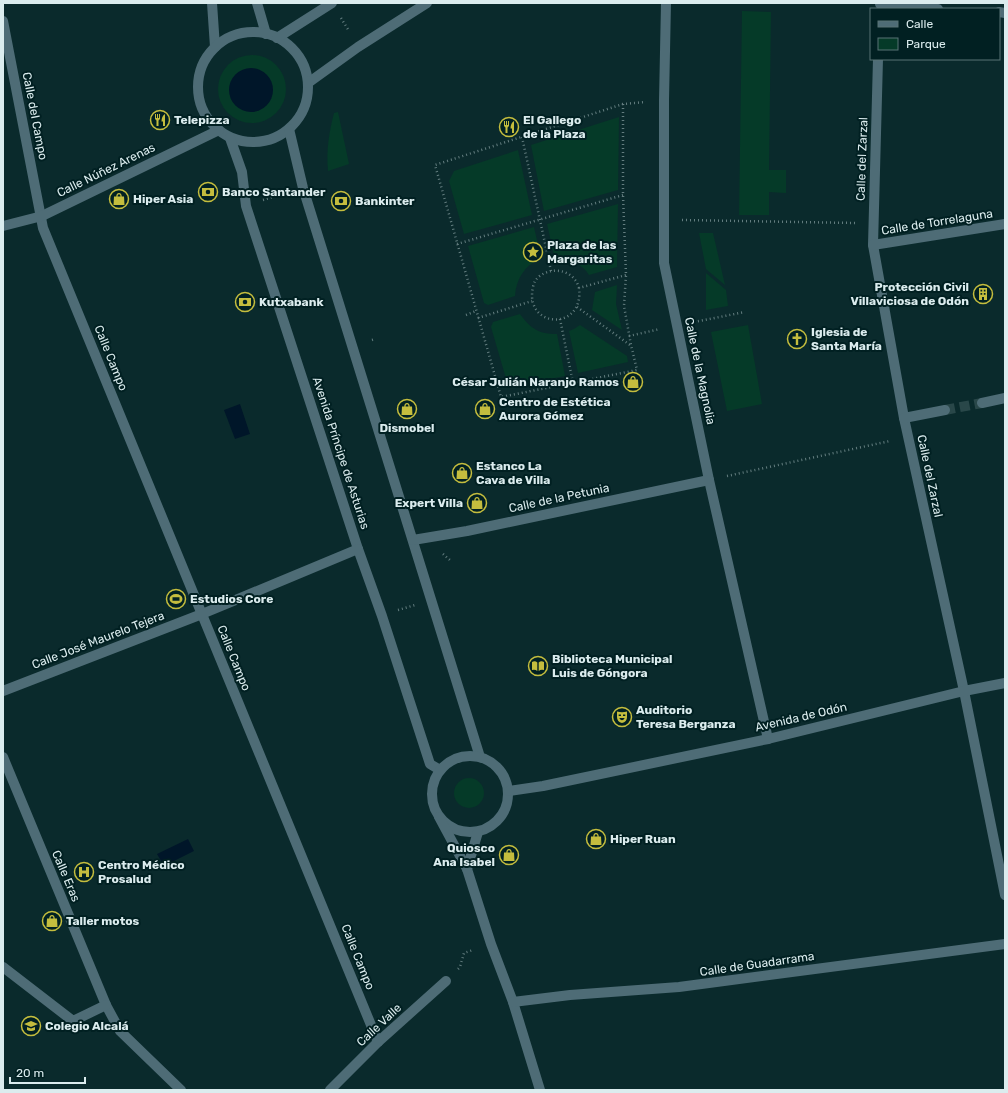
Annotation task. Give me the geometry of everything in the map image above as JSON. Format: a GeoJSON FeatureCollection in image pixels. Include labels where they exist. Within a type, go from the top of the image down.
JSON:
{"type":"FeatureCollection","features":[{"type":"Feature","properties":{"kind":"street"},"geometry":{"type":"LineString","coordinates":[[212,3],[215,47]]}},
{"type":"Feature","properties":{"kind":"street"},"geometry":{"type":"LineString","coordinates":[[257,3],[266,34]]}},
{"type":"Feature","properties":{"kind":"street"},"geometry":{"type":"LineString","coordinates":[[308,83],[358,47],[427,3]]}},
{"type":"Feature","properties":{"kind":"street","name":"Calle de la Magnolia"},"geometry":{"type":"LineString","coordinates":[[666,3],[664,100],[664,263],[709,480],[768,739]]}},
{"type":"Feature","properties":{"kind":"street"},"geometry":{"type":"LineString","coordinates":[[880,5],[923,8]]}},
{"type":"Feature","properties":{"kind":"street"},"geometry":{"type":"LineString","coordinates":[[277,38],[334,7]]}},
{"type":"Feature","properties":{"kind":"street","name":"Calle del Campo"},"geometry":{"type":"LineString","coordinates":[[3,20],[42,216]]}},
{"type":"Feature","properties":{"kind":"street"},"geometry":{"type":"LineString","coordinates":[[248,32],[266,34],[277,38],[292,49],[303,64],[308,83],[308,96],[304,108],[298,120],[289,129],[271,139],[250,142],[230,138],[208,119],[200,105],[198,89],[199,74],[205,59],[215,47],[230,37],[248,32]]}},
{"type":"Feature","properties":{"kind":"street","name":"Calle del Zarzal"},"geometry":{"type":"LineString","coordinates":[[878,60],[873,246],[904,418],[964,691],[1005,895]]}},
{"type":"Feature","properties":{"kind":"street"},"geometry":{"type":"LineString","coordinates":[[289,129],[303,188],[480,757]]}},
{"type":"Feature","properties":{"kind":"street","name":"Calle Núñez Arenas"},"geometry":{"type":"LineString","coordinates":[[3,226],[42,216],[219,130]]}},
{"type":"Feature","properties":{"kind":"street","name":"Avenida Príncipe de Asturias"},"geometry":{"type":"LineString","coordinates":[[230,138],[242,172],[246,206],[358,550],[382,616],[430,764],[440,770]]}},
{"type":"Feature","properties":{"kind":"street","name":"Calle Campo"},"geometry":{"type":"LineString","coordinates":[[42,216],[44,228],[378,1042]]}},
{"type":"Feature","properties":{"kind":"street","name":"Calle de Torrelaguna"},"geometry":{"type":"LineString","coordinates":[[873,246],[1005,224]]}},
{"type":"Feature","properties":{"kind":"street"},"geometry":{"type":"LineString","coordinates":[[982,403],[1005,398]]}},
{"type":"Feature","properties":{"kind":"street"},"geometry":{"type":"LineString","coordinates":[[904,418],[945,410]]}},
{"type":"Feature","properties":{"kind":"street","name":"Calle de la Petunia"},"geometry":{"type":"LineString","coordinates":[[413,540],[709,480]]}},
{"type":"Feature","properties":{"kind":"street","name":"Calle José Maurelo Tejera"},"geometry":{"type":"LineString","coordinates":[[3,691],[202,614],[358,550]]}},
{"type":"Feature","properties":{"kind":"street","name":"Avenida de Odón"},"geometry":{"type":"LineString","coordinates":[[509,791],[543,786],[768,739],[964,691],[1005,683]]}},
{"type":"Feature","properties":{"kind":"street"},"geometry":{"type":"LineString","coordinates":[[440,817],[447,825],[457,830],[467,832],[478,832],[497,822],[504,813],[508,803],[509,791],[506,780],[500,769],[491,762],[480,757],[469,755],[458,757],[448,762],[440,770],[434,781],[432,794],[434,806],[467,868],[491,944],[513,1002],[540,1090]]}},
{"type":"Feature","properties":{"kind":"street","name":"Calle Eras"},"geometry":{"type":"LineString","coordinates":[[3,757],[106,1005],[120,1031],[181,1090]]}},
{"type":"Feature","properties":{"kind":"street"},"geometry":{"type":"LineString","coordinates":[[467,868],[478,832]]}},
{"type":"Feature","properties":{"kind":"street","name":"Calle de Guadarrama"},"geometry":{"type":"LineString","coordinates":[[513,1002],[564,996],[679,987],[1005,944]]}},
{"type":"Feature","properties":{"kind":"street"},"geometry":{"type":"LineString","coordinates":[[3,967],[73,1021],[106,1005]]}},
{"type":"Feature","properties":{"kind":"street","name":"Calle Valle"},"geometry":{"type":"LineString","coordinates":[[330,1090],[378,1042],[446,981]]}},
{"type":"Feature","properties":{"kind":"path"},"geometry":{"type":"LineString","coordinates":[[334,7],[352,37]]}},
{"type":"Feature","properties":{"kind":"path"},"geometry":{"type":"LineString","coordinates":[[623,104],[623,195],[626,275],[624,306],[637,370],[501,397],[435,166],[623,104],[664,100]]}},
{"type":"Feature","properties":{"kind":"path"},"geometry":{"type":"LineString","coordinates":[[522,137],[550,271]]}},
{"type":"Feature","properties":{"kind":"path"},"geometry":{"type":"LineString","coordinates":[[259,202],[286,193]]}},
{"type":"Feature","properties":{"kind":"path"},"geometry":{"type":"LineString","coordinates":[[457,244],[623,195]]}},
{"type":"Feature","properties":{"kind":"path"},"geometry":{"type":"LineString","coordinates":[[664,220],[874,223]]}},
{"type":"Feature","properties":{"kind":"path"},"geometry":{"type":"LineString","coordinates":[[550,271],[561,271],[569,274],[575,280],[579,288],[580,296],[577,307],[571,314],[560,319],[545,317],[537,310],[532,301],[532,290],[536,280],[543,274],[550,271]]}},
{"type":"Feature","properties":{"kind":"path"},"geometry":{"type":"LineString","coordinates":[[579,288],[626,275]]}},
{"type":"Feature","properties":{"kind":"path"},"geometry":{"type":"LineString","coordinates":[[478,318],[532,301]]}},
{"type":"Feature","properties":{"kind":"path"},"geometry":{"type":"LineString","coordinates":[[577,307],[631,345]]}},
{"type":"Feature","properties":{"kind":"path"},"geometry":{"type":"LineString","coordinates":[[466,315],[476,311]]}},
{"type":"Feature","properties":{"kind":"path"},"geometry":{"type":"LineString","coordinates":[[711,319],[745,312]]}},
{"type":"Feature","properties":{"kind":"path"},"geometry":{"type":"LineString","coordinates":[[560,319],[573,383]]}},
{"type":"Feature","properties":{"kind":"path"},"geometry":{"type":"LineString","coordinates":[[709,480],[908,437]]}},
{"type":"Feature","properties":{"kind":"path"},"geometry":{"type":"LineString","coordinates":[[443,554],[451,561]]}},
{"type":"Feature","properties":{"kind":"path"},"geometry":{"type":"LineString","coordinates":[[394,612],[421,604]]}},
{"type":"Feature","properties":{"kind":"path"},"geometry":{"type":"LineString","coordinates":[[460,967],[464,953],[473,950]]}},
{"type":"Feature","properties":{"kind":"green space"},"geometry":{"type":"Polygon","coordinates":[[[742,11],[771,12],[769,170],[786,170],[786,193],[769,192],[769,215],[739,215],[742,11]]]}},
{"type":"Feature","properties":{"kind":"green space"},"geometry":{"type":"Polygon","coordinates":[[[252,55],[265,58],[276,65],[283,76],[286,89],[283,102],[276,113],[265,120],[252,123],[239,120],[228,113],[221,102],[218,89],[221,76],[228,65],[239,58],[252,55]]]}},
{"type":"Feature","properties":{"kind":"green space"},"geometry":{"type":"Polygon","coordinates":[[[338,112],[349,164],[328,171],[327,156],[329,134],[334,113],[338,112]]]}},
{"type":"Feature","properties":{"kind":"green space"},"geometry":{"type":"Polygon","coordinates":[[[619,117],[618,190],[544,211],[531,145],[619,117]]]}},
{"type":"Feature","properties":{"kind":"green space"},"geometry":{"type":"Polygon","coordinates":[[[518,150],[532,215],[464,234],[449,181],[454,171],[518,150]]]}},
{"type":"Feature","properties":{"kind":"green space"},"geometry":{"type":"Polygon","coordinates":[[[618,204],[617,267],[589,275],[587,271],[574,262],[554,255],[547,224],[618,204]]]}},
{"type":"Feature","properties":{"kind":"green space"},"geometry":{"type":"Polygon","coordinates":[[[534,227],[541,258],[530,264],[522,273],[517,284],[515,296],[488,305],[484,303],[468,246],[534,227]]]}},
{"type":"Feature","properties":{"kind":"green space"},"geometry":{"type":"Polygon","coordinates":[[[699,233],[713,233],[725,285],[706,269],[699,233]]]}},
{"type":"Feature","properties":{"kind":"green space"},"geometry":{"type":"Polygon","coordinates":[[[706,273],[726,290],[728,306],[706,310],[706,273]]]}},
{"type":"Feature","properties":{"kind":"green space"},"geometry":{"type":"Polygon","coordinates":[[[617,285],[616,304],[622,330],[592,310],[595,292],[617,285]]]}},
{"type":"Feature","properties":{"kind":"green space"},"geometry":{"type":"Polygon","coordinates":[[[520,314],[536,330],[545,333],[557,334],[565,376],[514,386],[507,382],[491,327],[493,322],[520,314]]]}},
{"type":"Feature","properties":{"kind":"green space"},"geometry":{"type":"Polygon","coordinates":[[[580,325],[627,356],[628,362],[578,373],[569,331],[580,325]]]}},
{"type":"Feature","properties":{"kind":"green space"},"geometry":{"type":"Polygon","coordinates":[[[748,325],[762,404],[727,411],[711,332],[748,325]]]}},
{"type":"Feature","properties":{"kind":"green space"},"geometry":{"type":"Polygon","coordinates":[[[469,778],[475,779],[483,787],[483,799],[475,807],[469,808],[463,807],[455,799],[454,793],[455,787],[463,779],[469,778]]]}},
{"type":"Feature","properties":{"kind":"water"},"geometry":{"type":"Polygon","coordinates":[[[247,68],[255,68],[267,74],[273,86],[273,94],[267,106],[255,112],[247,112],[235,106],[229,94],[229,86],[235,74],[247,68]]]}},
{"type":"Feature","properties":{"kind":"water"},"geometry":{"type":"Polygon","coordinates":[[[240,404],[250,434],[235,439],[224,410],[240,404]]]}},
{"type":"Feature","properties":{"kind":"water"},"geometry":{"type":"Polygon","coordinates":[[[188,839],[194,851],[164,866],[157,854],[188,839]]]}},
{"type":"Feature","properties":{"kind":"tunnel"},"geometry":{"type":"LineString","coordinates":[[945,410],[982,403]]}},
{"type":"Feature","properties":{"kind":"place","name":"Telepizza"},"geometry":{"type":"Point","coordinates":[160,120]}},
{"type":"Feature","properties":{"kind":"place","name":"El Gallego de la Plaza"},"geometry":{"type":"Point","coordinates":[509,127]}},
{"type":"Feature","properties":{"kind":"place","name":"Banco Santander"},"geometry":{"type":"Point","coordinates":[208,192]}},
{"type":"Feature","properties":{"kind":"place","name":"Hiper Asia"},"geometry":{"type":"Point","coordinates":[119,199]}},
{"type":"Feature","properties":{"kind":"place","name":"Bankinter"},"geometry":{"type":"Point","coordinates":[341,201]}},
{"type":"Feature","properties":{"kind":"place","name":"Plaza de las Margaritas"},"geometry":{"type":"Point","coordinates":[533,252]}},
{"type":"Feature","properties":{"kind":"place","name":"Protección Civil Villaviciosa de Odón"},"geometry":{"type":"Point","coordinates":[983,294]}},
{"type":"Feature","properties":{"kind":"place","name":"Kutxabank"},"geometry":{"type":"Point","coordinates":[245,302]}},
{"type":"Feature","properties":{"kind":"place","name":"Iglesia de Santa María"},"geometry":{"type":"Point","coordinates":[797,339]}},
{"type":"Feature","properties":{"kind":"place","name":"César Julián Naranjo Ramos"},"geometry":{"type":"Point","coordinates":[633,382]}},
{"type":"Feature","properties":{"kind":"place","name":"Dismobel"},"geometry":{"type":"Point","coordinates":[407,409]}},
{"type":"Feature","properties":{"kind":"place","name":"Centro de Estética Aurora Gómez"},"geometry":{"type":"Point","coordinates":[485,409]}},
{"type":"Feature","properties":{"kind":"place","name":"Estanco La Cava de Villa"},"geometry":{"type":"Point","coordinates":[462,473]}},
{"type":"Feature","properties":{"kind":"place","name":"Expert Villa"},"geometry":{"type":"Point","coordinates":[477,503]}},
{"type":"Feature","properties":{"kind":"place","name":"Estudios Core"},"geometry":{"type":"Point","coordinates":[176,599]}},
{"type":"Feature","properties":{"kind":"place","name":"Biblioteca Municipal Luis de Góngora"},"geometry":{"type":"Point","coordinates":[538,666]}},
{"type":"Feature","properties":{"kind":"place","name":"Auditorio Teresa Berganza"},"geometry":{"type":"Point","coordinates":[622,717]}},
{"type":"Feature","properties":{"kind":"place","name":"Hiper Ruan"},"geometry":{"type":"Point","coordinates":[596,839]}},
{"type":"Feature","properties":{"kind":"place","name":"Quiosco Ana Isabel"},"geometry":{"type":"Point","coordinates":[509,855]}},
{"type":"Feature","properties":{"kind":"place","name":"Centro Médico Prosalud"},"geometry":{"type":"Point","coordinates":[84,872]}},
{"type":"Feature","properties":{"kind":"place","name":"Taller motos"},"geometry":{"type":"Point","coordinates":[52,921]}},
{"type":"Feature","properties":{"kind":"place","name":"Colegio Alcalá"},"geometry":{"type":"Point","coordinates":[31,1026]}}]}
